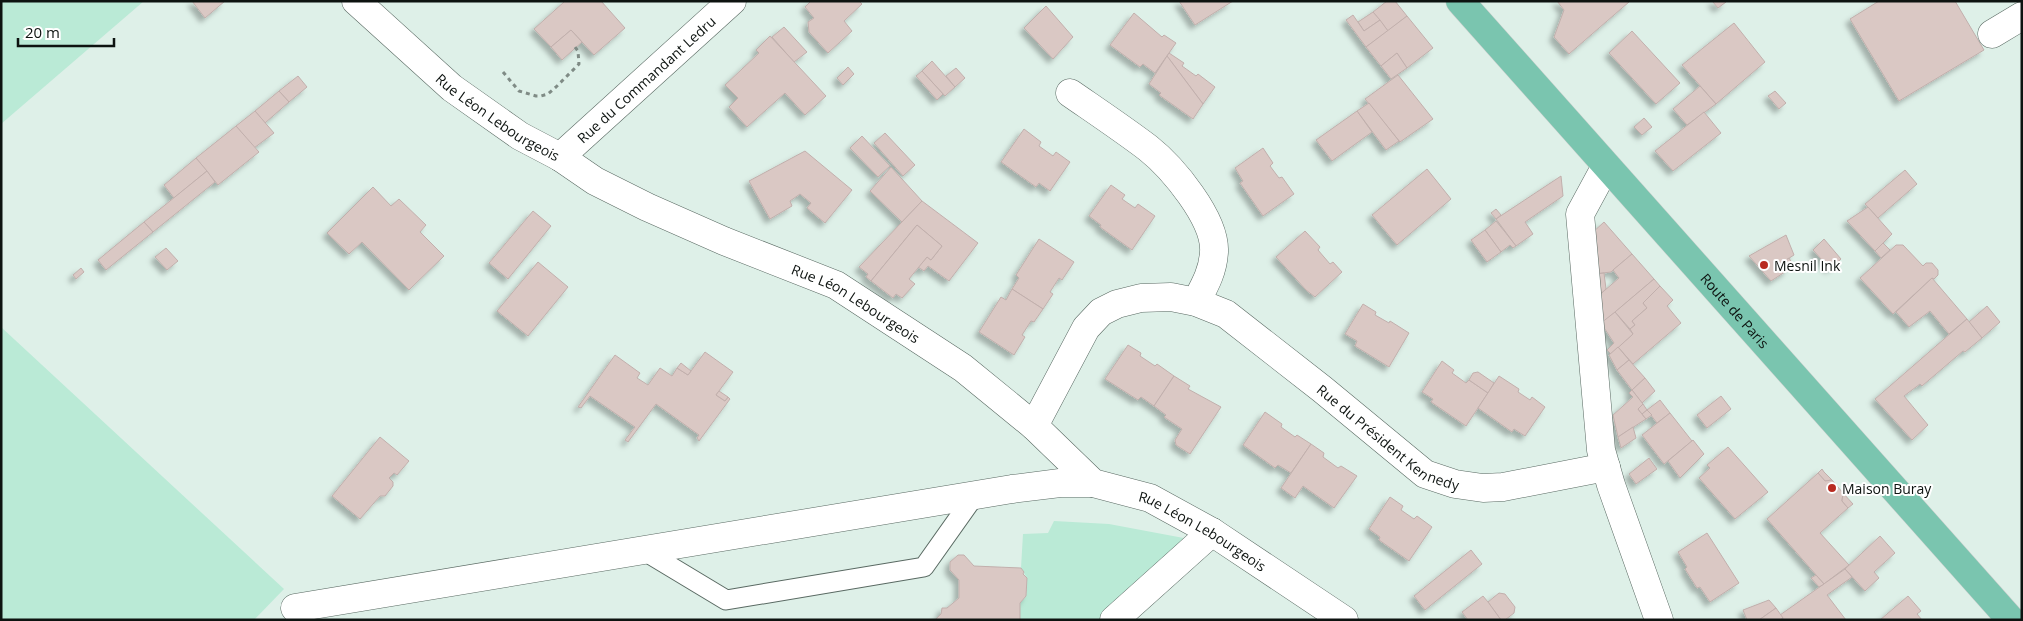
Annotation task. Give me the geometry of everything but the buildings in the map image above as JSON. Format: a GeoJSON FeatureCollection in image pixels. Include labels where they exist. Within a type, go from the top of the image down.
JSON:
{"type":"FeatureCollection","features":[{"type":"Feature","properties":{"kind":"main road","name":"Route de Paris"},"geometry":{"type":"LineString","coordinates":[[1460,1],[2011,620]]}},
{"type":"Feature","properties":{"kind":"street","name":"Rue Léon Lebourgeois"},"geometry":{"type":"LineString","coordinates":[[356,1],[452,88],[520,136],[560,157],[595,181],[647,207],[724,241],[836,284],[963,368],[1034,426],[1093,483],[1150,498],[1212,532],[1344,620]]}},
{"type":"Feature","properties":{"kind":"street","name":"Rue du Commandant Ledru"},"geometry":{"type":"LineString","coordinates":[[560,157],[732,1]]}},
{"type":"Feature","properties":{"kind":"street"},"geometry":{"type":"LineString","coordinates":[[1992,34],[2022,16]]}},
{"type":"Feature","properties":{"kind":"street"},"geometry":{"type":"LineString","coordinates":[[1070,93],[1149,149],[1166,166],[1200,208],[1206,220],[1214,250],[1209,277],[1196,302]]}},
{"type":"Feature","properties":{"kind":"street"},"geometry":{"type":"LineString","coordinates":[[1606,166],[1580,214],[1602,450],[1610,485],[1659,620]]}},
{"type":"Feature","properties":{"kind":"street","name":"Rue du Président Kennedy"},"geometry":{"type":"LineString","coordinates":[[1034,426],[1086,328],[1101,312],[1117,304],[1141,298],[1171,297],[1196,302],[1226,314],[1322,389],[1425,474],[1469,487],[1490,488],[1606,467]]}},
{"type":"Feature","properties":{"kind":"street"},"geometry":{"type":"LineString","coordinates":[[296,608],[975,495],[1060,483],[1093,483]]}},
{"type":"Feature","properties":{"kind":"street"},"geometry":{"type":"LineString","coordinates":[[1114,620],[1212,532]]}},
{"type":"Feature","properties":{"kind":"lane"},"geometry":{"type":"LineString","coordinates":[[643,550],[726,600],[924,567],[975,495]]}},
{"type":"Feature","properties":{"kind":"path"},"geometry":{"type":"LineString","coordinates":[[503,72],[519,91],[536,96],[548,94],[579,64],[578,51],[575,47]]}},
{"type":"Feature","properties":{"kind":"green space"},"geometry":{"type":"Polygon","coordinates":[[[1,1],[144,1],[1,124],[1,1]]]}},
{"type":"Feature","properties":{"kind":"green space"},"geometry":{"type":"Polygon","coordinates":[[[1,327],[284,589],[254,620],[1,620],[1,327]]]}},
{"type":"Feature","properties":{"kind":"green space"},"geometry":{"type":"Polygon","coordinates":[[[1054,521],[1109,524],[1189,539],[1099,620],[1020,620],[1020,603],[1026,596],[1027,578],[1021,568],[1023,534],[1048,533],[1054,521]]]}},
{"type":"Feature","properties":{"kind":"place","name":"Mesnil Ink"},"geometry":{"type":"Point","coordinates":[1764,265]}},
{"type":"Feature","properties":{"kind":"place","name":"Maison Buray"},"geometry":{"type":"Point","coordinates":[1832,488]}}]}
